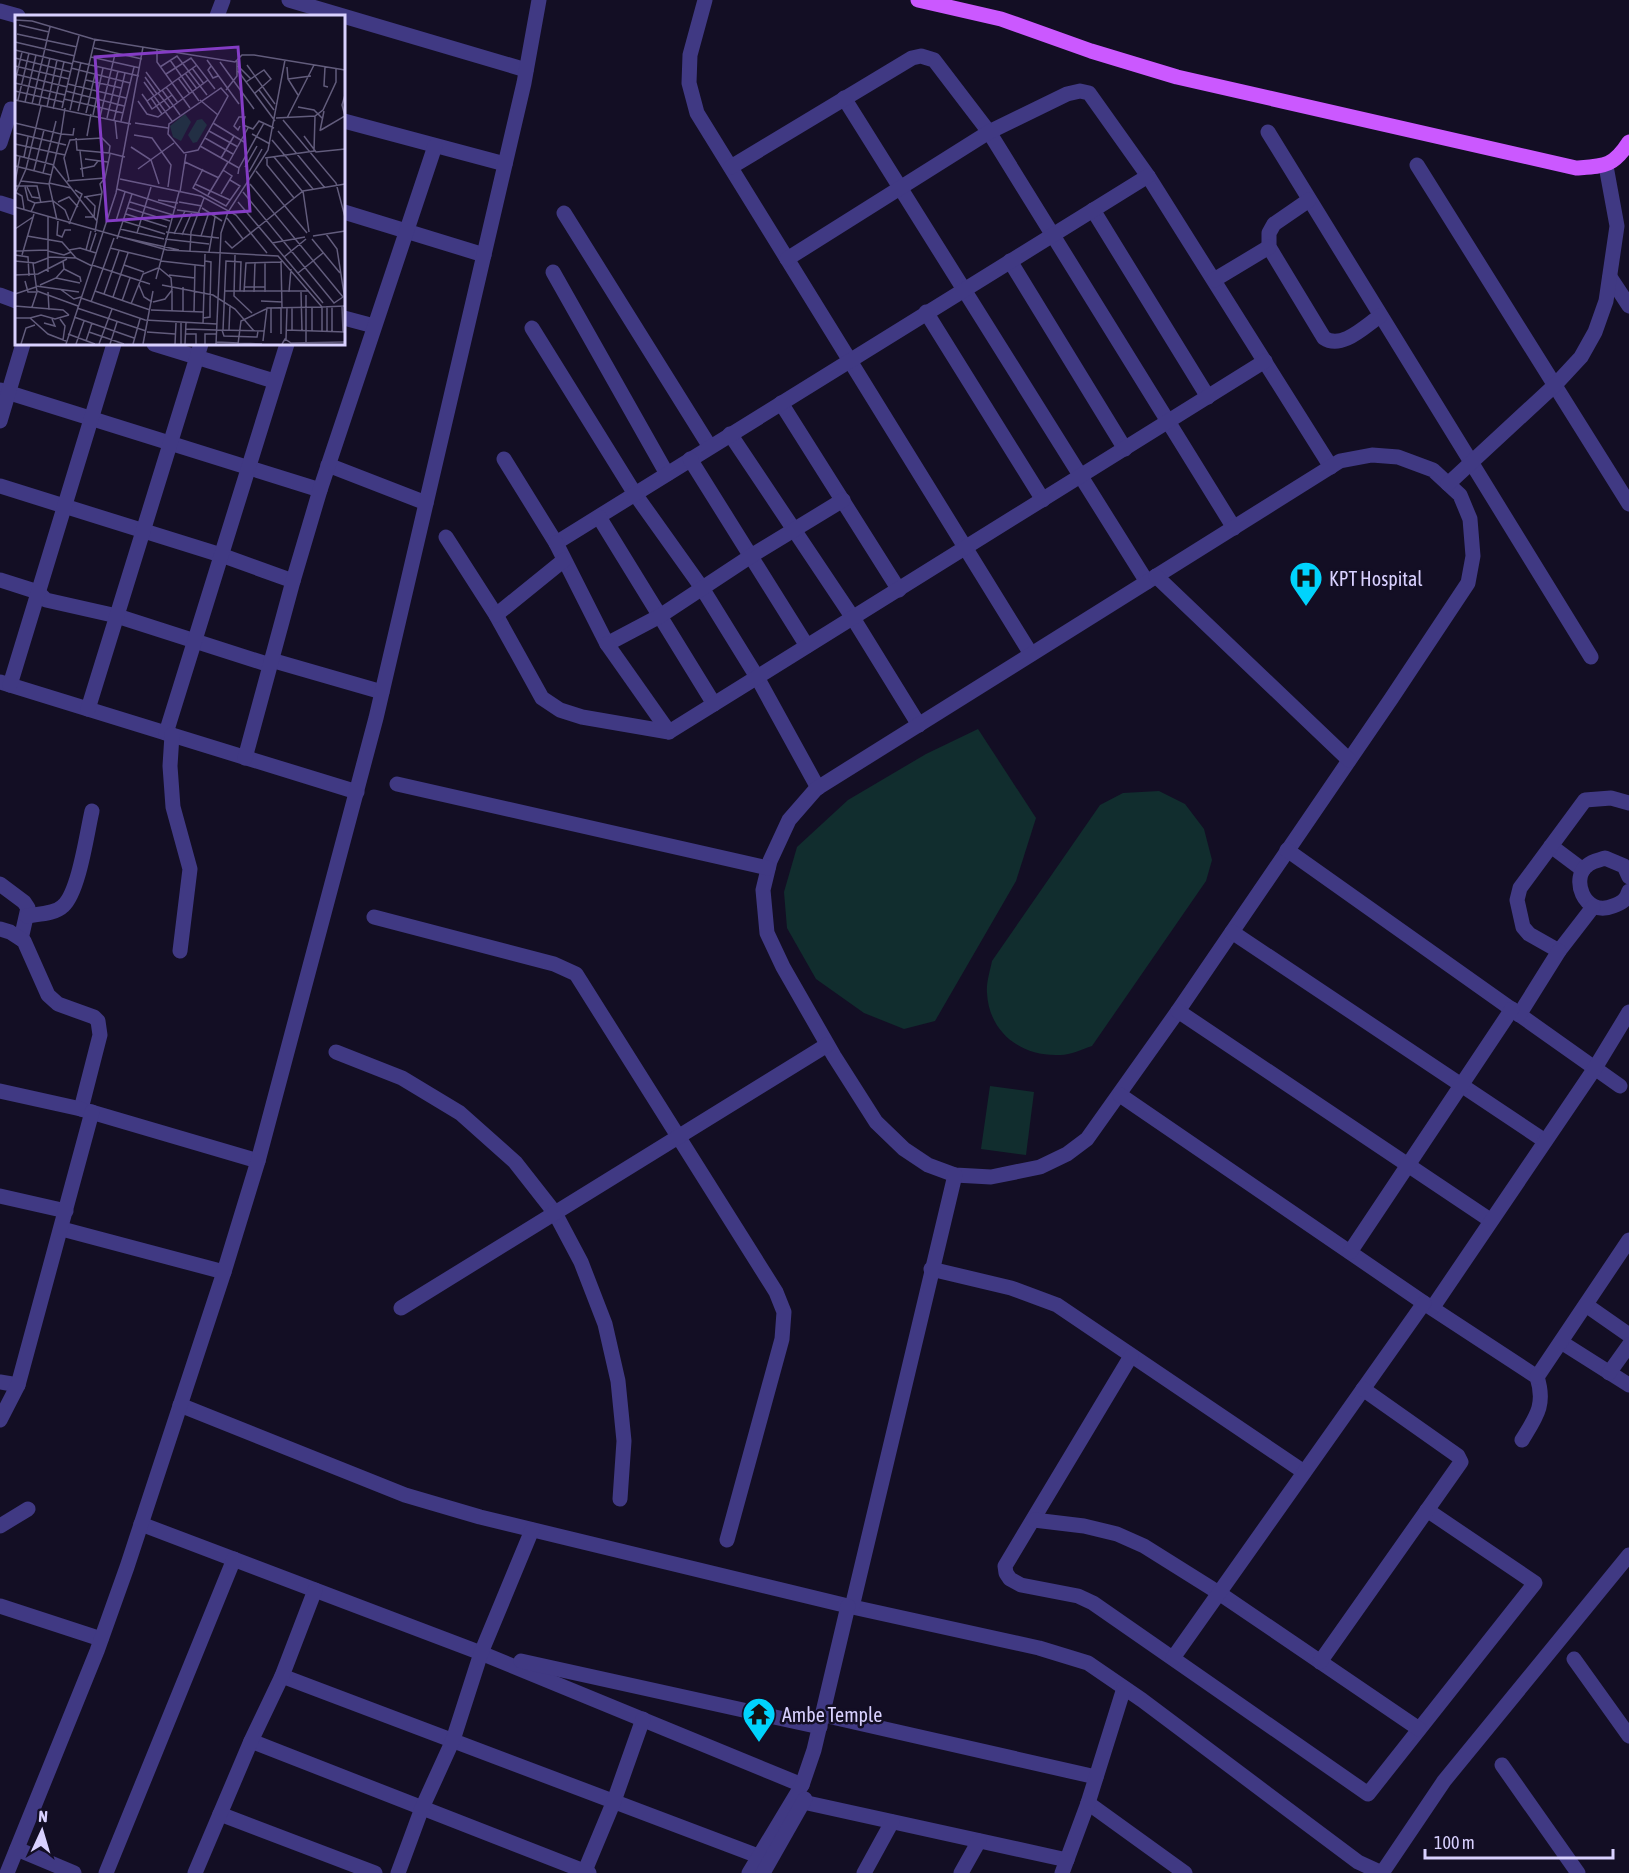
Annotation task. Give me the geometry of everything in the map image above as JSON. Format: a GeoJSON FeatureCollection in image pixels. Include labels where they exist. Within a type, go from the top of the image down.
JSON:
{"type":"FeatureCollection","features":[{"type":"Feature","properties":{"kind":"main road"},"geometry":{"type":"LineString","coordinates":[[918,0],[1001,19],[1091,51],[1177,77],[1576,168],[1605,166],[1623,151],[1629,142]]}},
{"type":"Feature","properties":{"kind":"street"},"geometry":{"type":"LineString","coordinates":[[217,15],[223,0]]}},
{"type":"Feature","properties":{"kind":"street"},"geometry":{"type":"LineString","coordinates":[[289,0],[338,15]]}},
{"type":"Feature","properties":{"kind":"street"},"geometry":{"type":"LineString","coordinates":[[7,1873],[101,1640],[224,1272],[258,1161],[382,692],[505,164],[539,0]]}},
{"type":"Feature","properties":{"kind":"street"},"geometry":{"type":"LineString","coordinates":[[705,0],[690,55],[689,83],[697,112],[1032,654]]}},
{"type":"Feature","properties":{"kind":"street"},"geometry":{"type":"LineString","coordinates":[[0,11],[15,15]]}},
{"type":"Feature","properties":{"kind":"street"},"geometry":{"type":"LineString","coordinates":[[345,17],[526,70]]}},
{"type":"Feature","properties":{"kind":"street"},"geometry":{"type":"LineString","coordinates":[[731,167],[912,58],[930,57],[939,64],[989,132],[1234,528]]}},
{"type":"Feature","properties":{"kind":"street"},"geometry":{"type":"LineString","coordinates":[[787,259],[989,132],[1067,94],[1080,91],[1089,93],[1148,176],[1331,467]]}},
{"type":"Feature","properties":{"kind":"street"},"geometry":{"type":"LineString","coordinates":[[844,98],[1081,477],[1152,579],[1349,760]]}},
{"type":"Feature","properties":{"kind":"street"},"geometry":{"type":"LineString","coordinates":[[0,143],[9,108]]}},
{"type":"Feature","properties":{"kind":"street"},"geometry":{"type":"LineString","coordinates":[[345,121],[505,164]]}},
{"type":"Feature","properties":{"kind":"street"},"geometry":{"type":"LineString","coordinates":[[1268,132],[1591,657]]}},
{"type":"Feature","properties":{"kind":"street"},"geometry":{"type":"LineString","coordinates":[[245,758],[320,490],[435,146]]}},
{"type":"Feature","properties":{"kind":"street"},"geometry":{"type":"LineString","coordinates":[[1417,165],[1629,504]]}},
{"type":"Feature","properties":{"kind":"street"},"geometry":{"type":"LineString","coordinates":[[1448,484],[1555,385],[1581,357],[1595,332],[1606,301],[1623,228],[1605,166]]}},
{"type":"Feature","properties":{"kind":"street"},"geometry":{"type":"LineString","coordinates":[[556,543],[849,359],[1148,176]]}},
{"type":"Feature","properties":{"kind":"street"},"geometry":{"type":"LineString","coordinates":[[1309,200],[1274,224],[1269,233],[1269,247],[1324,338],[1330,342],[1344,340],[1380,316]]}},
{"type":"Feature","properties":{"kind":"street"},"geometry":{"type":"LineString","coordinates":[[0,203],[15,208]]}},
{"type":"Feature","properties":{"kind":"street"},"geometry":{"type":"LineString","coordinates":[[1093,210],[1208,397]]}},
{"type":"Feature","properties":{"kind":"street"},"geometry":{"type":"LineString","coordinates":[[345,212],[484,255]]}},
{"type":"Feature","properties":{"kind":"street"},"geometry":{"type":"LineString","coordinates":[[564,213],[710,447]]}},
{"type":"Feature","properties":{"kind":"street"},"geometry":{"type":"LineString","coordinates":[[1214,280],[1269,247]]}},
{"type":"Feature","properties":{"kind":"street"},"geometry":{"type":"LineString","coordinates":[[1010,261],[1125,449]]}},
{"type":"Feature","properties":{"kind":"street"},"geometry":{"type":"LineString","coordinates":[[553,272],[667,474]]}},
{"type":"Feature","properties":{"kind":"street"},"geometry":{"type":"LineString","coordinates":[[1610,277],[1629,306]]}},
{"type":"Feature","properties":{"kind":"street"},"geometry":{"type":"LineString","coordinates":[[0,296],[15,301]]}},
{"type":"Feature","properties":{"kind":"street"},"geometry":{"type":"LineString","coordinates":[[926,312],[1043,500]]}},
{"type":"Feature","properties":{"kind":"street"},"geometry":{"type":"LineString","coordinates":[[345,318],[374,326]]}},
{"type":"Feature","properties":{"kind":"street"},"geometry":{"type":"LineString","coordinates":[[532,328],[635,494],[702,588],[757,677],[818,788]]}},
{"type":"Feature","properties":{"kind":"street"},"geometry":{"type":"LineString","coordinates":[[0,421],[4,391],[23,345]]}},
{"type":"Feature","properties":{"kind":"street"},"geometry":{"type":"LineString","coordinates":[[114,345],[38,592],[5,683],[357,792]]}},
{"type":"Feature","properties":{"kind":"street"},"geometry":{"type":"LineString","coordinates":[[162,345],[199,350],[274,381]]}},
{"type":"Feature","properties":{"kind":"street"},"geometry":{"type":"LineString","coordinates":[[180,951],[190,869],[173,807],[169,734],[194,641],[287,345]]}},
{"type":"Feature","properties":{"kind":"street"},"geometry":{"type":"LineString","coordinates":[[88,709],[199,350]]}},
{"type":"Feature","properties":{"kind":"street"},"geometry":{"type":"LineString","coordinates":[[446,537],[495,615],[542,698],[560,710],[582,717],[669,732],[1265,362]]}},
{"type":"Feature","properties":{"kind":"street"},"geometry":{"type":"LineString","coordinates":[[4,391],[320,490]]}},
{"type":"Feature","properties":{"kind":"street"},"geometry":{"type":"LineString","coordinates":[[781,403],[899,590]]}},
{"type":"Feature","properties":{"kind":"street"},"geometry":{"type":"LineString","coordinates":[[730,434],[853,618],[919,725]]}},
{"type":"Feature","properties":{"kind":"street"},"geometry":{"type":"LineString","coordinates":[[1372,455],[1398,457],[1433,470],[1448,484],[1460,495],[1470,519],[1473,556],[1468,583],[1178,1011],[1087,1139],[1067,1154],[1040,1167],[991,1177],[955,1175],[928,1165],[904,1149],[876,1122],[827,1045],[783,967],[767,933],[763,890],[768,868],[789,820],[818,788],[1340,461],[1372,455]]}},
{"type":"Feature","properties":{"kind":"street"},"geometry":{"type":"LineString","coordinates":[[504,459],[556,543],[607,644],[669,732]]}},
{"type":"Feature","properties":{"kind":"street"},"geometry":{"type":"LineString","coordinates":[[690,459],[807,646]]}},
{"type":"Feature","properties":{"kind":"street"},"geometry":{"type":"LineString","coordinates":[[328,465],[426,503]]}},
{"type":"Feature","properties":{"kind":"street"},"geometry":{"type":"LineString","coordinates":[[0,486],[221,555],[293,581]]}},
{"type":"Feature","properties":{"kind":"street"},"geometry":{"type":"LineString","coordinates":[[607,644],[660,616],[751,556],[843,500]]}},
{"type":"Feature","properties":{"kind":"street"},"geometry":{"type":"LineString","coordinates":[[599,517],[714,704]]}},
{"type":"Feature","properties":{"kind":"street"},"geometry":{"type":"LineString","coordinates":[[495,615],[564,560]]}},
{"type":"Feature","properties":{"kind":"street"},"geometry":{"type":"LineString","coordinates":[[0,580],[38,592],[46,600],[117,616],[194,641],[382,692]]}},
{"type":"Feature","properties":{"kind":"street"},"geometry":{"type":"LineString","coordinates":[[397,784],[768,868]]}},
{"type":"Feature","properties":{"kind":"street"},"geometry":{"type":"LineString","coordinates":[[1559,951],[1530,934],[1523,927],[1517,900],[1520,888],[1585,800],[1611,798],[1629,803]]}},
{"type":"Feature","properties":{"kind":"street"},"geometry":{"type":"LineString","coordinates":[[27,916],[51,912],[64,906],[75,884],[92,811]]}},
{"type":"Feature","properties":{"kind":"street"},"geometry":{"type":"LineString","coordinates":[[1551,846],[1583,870]]}},
{"type":"Feature","properties":{"kind":"street"},"geometry":{"type":"LineString","coordinates":[[1287,850],[1620,1086]]}},
{"type":"Feature","properties":{"kind":"street"},"geometry":{"type":"LineString","coordinates":[[1627,867],[1605,858],[1587,865],[1579,883],[1586,902],[1604,910],[1623,902],[1629,895]]}},
{"type":"Feature","properties":{"kind":"street"},"geometry":{"type":"LineString","coordinates":[[0,884],[24,902],[28,909],[21,939]]}},
{"type":"Feature","properties":{"kind":"street"},"geometry":{"type":"LineString","coordinates":[[1350,1252],[1461,1085],[1593,907]]}},
{"type":"Feature","properties":{"kind":"street"},"geometry":{"type":"LineString","coordinates":[[374,917],[554,964],[576,974],[776,1292],[784,1312],[782,1339],[727,1540]]}},
{"type":"Feature","properties":{"kind":"street"},"geometry":{"type":"LineString","coordinates":[[0,929],[24,941],[48,995],[58,1004],[94,1017],[98,1021],[100,1035],[62,1229],[18,1385],[0,1420]]}},
{"type":"Feature","properties":{"kind":"street"},"geometry":{"type":"LineString","coordinates":[[1232,932],[1545,1141]]}},
{"type":"Feature","properties":{"kind":"street"},"geometry":{"type":"LineString","coordinates":[[1178,1011],[1490,1220]]}},
{"type":"Feature","properties":{"kind":"street"},"geometry":{"type":"LineString","coordinates":[[1173,1658],[1364,1389],[1429,1305],[1490,1220],[1595,1068],[1629,1012]]}},
{"type":"Feature","properties":{"kind":"street"},"geometry":{"type":"LineString","coordinates":[[401,1308],[827,1045]]}},
{"type":"Feature","properties":{"kind":"street"},"geometry":{"type":"LineString","coordinates":[[336,1052],[402,1078],[460,1113],[515,1162],[555,1213],[581,1262],[605,1324],[618,1382],[624,1441],[620,1499]]}},
{"type":"Feature","properties":{"kind":"street"},"geometry":{"type":"LineString","coordinates":[[0,1091],[86,1110],[258,1161]]}},
{"type":"Feature","properties":{"kind":"street"},"geometry":{"type":"LineString","coordinates":[[1120,1095],[1537,1377],[1542,1392],[1541,1406],[1522,1440]]}},
{"type":"Feature","properties":{"kind":"street"},"geometry":{"type":"LineString","coordinates":[[749,1873],[802,1785],[814,1750],[852,1607],[955,1175]]}},
{"type":"Feature","properties":{"kind":"street"},"geometry":{"type":"LineString","coordinates":[[0,1196],[66,1211]]}},
{"type":"Feature","properties":{"kind":"street"},"geometry":{"type":"LineString","coordinates":[[62,1229],[224,1272]]}},
{"type":"Feature","properties":{"kind":"street"},"geometry":{"type":"LineString","coordinates":[[1537,1377],[1628,1245]]}},
{"type":"Feature","properties":{"kind":"street"},"geometry":{"type":"LineString","coordinates":[[931,1269],[1011,1288],[1057,1305],[1304,1472]]}},
{"type":"Feature","properties":{"kind":"street"},"geometry":{"type":"LineString","coordinates":[[1586,1305],[1629,1335]]}},
{"type":"Feature","properties":{"kind":"street"},"geometry":{"type":"LineString","coordinates":[[1561,1342],[1629,1385]]}},
{"type":"Feature","properties":{"kind":"street"},"geometry":{"type":"LineString","coordinates":[[1609,1372],[1629,1345]]}},
{"type":"Feature","properties":{"kind":"street"},"geometry":{"type":"LineString","coordinates":[[1131,1356],[1005,1566],[1010,1579],[1021,1585],[1078,1596],[1086,1600],[1368,1794],[1534,1583],[1427,1510]]}},
{"type":"Feature","properties":{"kind":"street"},"geometry":{"type":"LineString","coordinates":[[0,1382],[18,1385]]}},
{"type":"Feature","properties":{"kind":"street"},"geometry":{"type":"LineString","coordinates":[[1320,1662],[1460,1465],[1461,1459],[1364,1389]]}},
{"type":"Feature","properties":{"kind":"street"},"geometry":{"type":"LineString","coordinates":[[180,1405],[405,1495],[532,1530],[852,1607],[1039,1648],[1088,1663],[1124,1688],[1355,1867],[1382,1873],[1444,1781],[1541,1660],[1629,1556]]}},
{"type":"Feature","properties":{"kind":"street"},"geometry":{"type":"LineString","coordinates":[[0,1526],[28,1509]]}},
{"type":"Feature","properties":{"kind":"street"},"geometry":{"type":"LineString","coordinates":[[1034,1520],[1084,1526],[1117,1534],[1144,1546],[1219,1593],[1419,1729]]}},
{"type":"Feature","properties":{"kind":"street"},"geometry":{"type":"LineString","coordinates":[[141,1524],[481,1653],[802,1785]]}},
{"type":"Feature","properties":{"kind":"street"},"geometry":{"type":"LineString","coordinates":[[398,1873],[422,1808],[453,1740],[481,1653],[532,1530]]}},
{"type":"Feature","properties":{"kind":"street"},"geometry":{"type":"LineString","coordinates":[[106,1873],[234,1559]]}},
{"type":"Feature","properties":{"kind":"street"},"geometry":{"type":"LineString","coordinates":[[195,1873],[251,1741],[282,1676],[315,1590]]}},
{"type":"Feature","properties":{"kind":"street"},"geometry":{"type":"LineString","coordinates":[[0,1606],[101,1640]]}},
{"type":"Feature","properties":{"kind":"street"},"geometry":{"type":"LineString","coordinates":[[763,1873],[803,1802],[824,1754],[852,1607]]}},
{"type":"Feature","properties":{"kind":"street"},"geometry":{"type":"LineString","coordinates":[[481,1653],[820,1727]]}},
{"type":"Feature","properties":{"kind":"street"},"geometry":{"type":"LineString","coordinates":[[1574,1659],[1629,1736]]}},
{"type":"Feature","properties":{"kind":"street"},"geometry":{"type":"LineString","coordinates":[[282,1676],[758,1856]]}},
{"type":"Feature","properties":{"kind":"street"},"geometry":{"type":"LineString","coordinates":[[803,1802],[979,1841],[1064,1867],[1088,1803],[1124,1688]]}},
{"type":"Feature","properties":{"kind":"street"},"geometry":{"type":"LineString","coordinates":[[832,1717],[1096,1777]]}},
{"type":"Feature","properties":{"kind":"street"},"geometry":{"type":"LineString","coordinates":[[251,1741],[586,1872],[643,1719]]}},
{"type":"Feature","properties":{"kind":"street"},"geometry":{"type":"LineString","coordinates":[[1502,1765],[1578,1873]]}},
{"type":"Feature","properties":{"kind":"street"},"geometry":{"type":"LineString","coordinates":[[1088,1803],[1185,1873]]}},
{"type":"Feature","properties":{"kind":"street"},"geometry":{"type":"LineString","coordinates":[[220,1814],[375,1873]]}},
{"type":"Feature","properties":{"kind":"street"},"geometry":{"type":"LineString","coordinates":[[864,1873],[892,1822]]}},
{"type":"Feature","properties":{"kind":"street"},"geometry":{"type":"LineString","coordinates":[[961,1873],[979,1841]]}},
{"type":"Feature","properties":{"kind":"street"},"geometry":{"type":"LineString","coordinates":[[17,1849],[74,1873]]}},
{"type":"Feature","properties":{"kind":"street"},"geometry":{"type":"LineString","coordinates":[[1158,1873],[1164,1858]]}},
{"type":"Feature","properties":{"kind":"green space"},"geometry":{"type":"Polygon","coordinates":[[[978,729],[1036,818],[1016,881],[935,1021],[904,1029],[864,1013],[816,979],[787,928],[784,892],[797,847],[848,800],[926,754],[978,729]]]}},
{"type":"Feature","properties":{"kind":"green space"},"geometry":{"type":"Polygon","coordinates":[[[1159,791],[1185,804],[1204,829],[1212,860],[1206,881],[1092,1046],[1060,1055],[1046,1055],[1021,1047],[1001,1031],[989,1007],[987,985],[992,961],[1100,805],[1123,793],[1159,791]]]}},
{"type":"Feature","properties":{"kind":"green space"},"geometry":{"type":"Polygon","coordinates":[[[990,1086],[1034,1092],[1026,1155],[981,1149],[990,1086]]]}},
{"type":"Feature","properties":{"kind":"place","name":"KPT Hospital"},"geometry":{"type":"Point","coordinates":[1306,607]}},
{"type":"Feature","properties":{"kind":"place","name":"Ambe Temple"},"geometry":{"type":"Point","coordinates":[759,1743]}}]}
